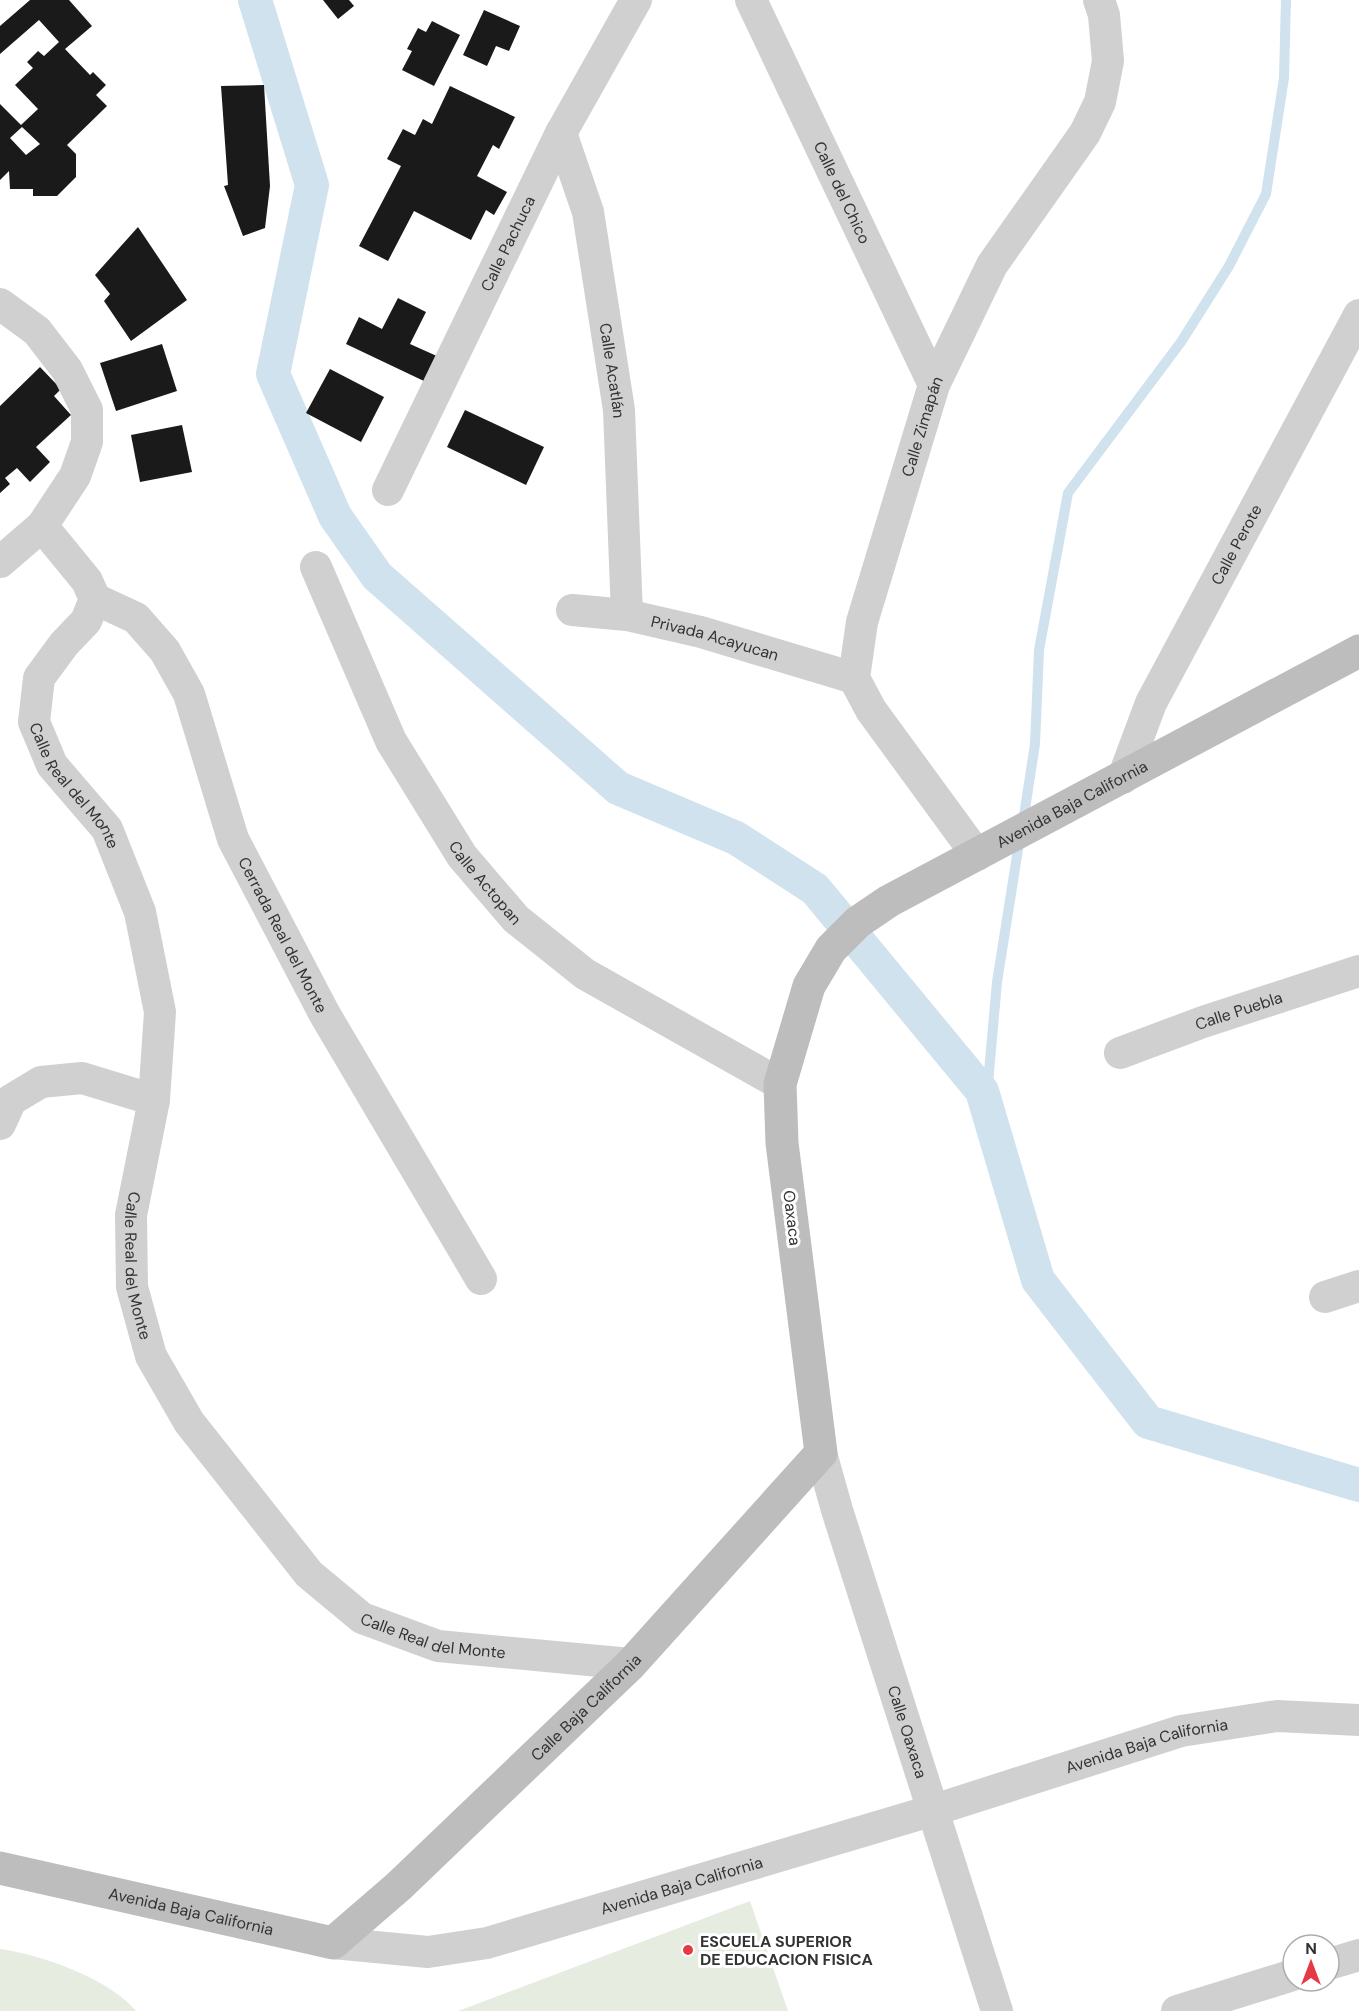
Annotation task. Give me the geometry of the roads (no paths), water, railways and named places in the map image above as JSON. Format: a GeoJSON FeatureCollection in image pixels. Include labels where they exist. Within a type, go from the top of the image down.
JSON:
{"type":"FeatureCollection","features":[{"type":"Feature","properties":{"kind":"main road","name":"Avenida Baja California"},"geometry":{"type":"LineString","coordinates":[[809,986],[831,949],[858,922],[889,901],[1359,651]]}},
{"type":"Feature","properties":{"kind":"main road","name":"Oaxaca"},"geometry":{"type":"LineString","coordinates":[[809,986],[780,1084],[783,1143],[821,1453]]}},
{"type":"Feature","properties":{"kind":"main road","name":"Calle Baja California"},"geometry":{"type":"LineString","coordinates":[[333,1943],[399,1886],[631,1664],[821,1453]]}},
{"type":"Feature","properties":{"kind":"main road","name":"Avenida Baja California"},"geometry":{"type":"LineString","coordinates":[[0,1868],[333,1943]]}},
{"type":"Feature","properties":{"kind":"street","name":"Calle Pachuca"},"geometry":{"type":"LineString","coordinates":[[388,490],[561,133],[636,0]]}},
{"type":"Feature","properties":{"kind":"street","name":"Calle del Chico"},"geometry":{"type":"LineString","coordinates":[[751,0],[934,385]]}},
{"type":"Feature","properties":{"kind":"street","name":"Calle Zimapán"},"geometry":{"type":"LineString","coordinates":[[854,678],[862,622],[934,385],[992,265],[1085,133],[1100,102],[1108,61],[1104,15],[1099,0]]}},
{"type":"Feature","properties":{"kind":"street","name":"Calle Acatlán"},"geometry":{"type":"LineString","coordinates":[[561,133],[588,212],[619,410],[627,615]]}},
{"type":"Feature","properties":{"kind":"street"},"geometry":{"type":"LineString","coordinates":[[0,304],[37,331],[67,370],[87,410],[87,442],[75,476],[42,526],[0,562]]}},
{"type":"Feature","properties":{"kind":"street","name":"Calle Perote"},"geometry":{"type":"LineString","coordinates":[[1123,778],[1151,703],[1359,315]]}},
{"type":"Feature","properties":{"kind":"street"},"geometry":{"type":"LineString","coordinates":[[42,526],[87,581],[95,599]]}},
{"type":"Feature","properties":{"kind":"street","name":"Calle Actopan"},"geometry":{"type":"LineString","coordinates":[[316,567],[390,741],[462,856],[516,920],[585,974],[780,1084]]}},
{"type":"Feature","properties":{"kind":"street","name":"Calle Real del Monte"},"geometry":{"type":"LineString","coordinates":[[95,599],[86,621],[64,644],[39,678],[34,722],[52,765],[107,829],[140,912],[160,1012],[154,1100],[131,1215],[132,1287],[152,1356],[189,1422],[309,1574],[362,1618],[438,1646],[631,1664]]}},
{"type":"Feature","properties":{"kind":"street","name":"Cerrada Real del Monte"},"geometry":{"type":"LineString","coordinates":[[95,599],[136,618],[170,659],[189,694],[233,840],[324,1013],[481,1279]]}},
{"type":"Feature","properties":{"kind":"street","name":"Privada Acayucan"},"geometry":{"type":"LineString","coordinates":[[572,610],[627,615],[701,632],[854,678]]}},
{"type":"Feature","properties":{"kind":"street"},"geometry":{"type":"LineString","coordinates":[[854,678],[871,710],[987,849]]}},
{"type":"Feature","properties":{"kind":"street","name":"Calle Puebla"},"geometry":{"type":"LineString","coordinates":[[1120,1053],[1203,1022],[1359,971]]}},
{"type":"Feature","properties":{"kind":"street"},"geometry":{"type":"LineString","coordinates":[[0,1124],[11,1100],[41,1082],[82,1078],[154,1100]]}},
{"type":"Feature","properties":{"kind":"street"},"geometry":{"type":"LineString","coordinates":[[1325,1297],[1359,1286]]}},
{"type":"Feature","properties":{"kind":"street","name":"Calle Oaxaca"},"geometry":{"type":"LineString","coordinates":[[821,1453],[837,1510],[997,2011]]}},
{"type":"Feature","properties":{"kind":"street","name":"Avenida Baja California"},"geometry":{"type":"LineString","coordinates":[[333,1943],[428,1952],[487,1943],[934,1810],[1181,1731],[1277,1716],[1359,1720]]}},
{"type":"Feature","properties":{"kind":"street"},"geometry":{"type":"LineString","coordinates":[[1341,1960],[1359,1955]]}},
{"type":"Feature","properties":{"kind":"street"},"geometry":{"type":"LineString","coordinates":[[1177,2011],[1281,1979]]}},
{"type":"Feature","properties":{"kind":"waterway"},"geometry":{"type":"LineString","coordinates":[[255,0],[312,185],[273,374],[335,516],[377,576],[618,788],[736,838],[815,889],[982,1091],[1038,1280],[1148,1422],[1359,1485]]}},
{"type":"Feature","properties":{"kind":"waterway"},"geometry":{"type":"LineString","coordinates":[[1023,822],[1035,744],[1039,650],[1068,493],[1181,342],[1229,266],[1266,194],[1284,78],[1286,0]]}},
{"type":"Feature","properties":{"kind":"waterway"},"geometry":{"type":"LineString","coordinates":[[986,1106],[997,982],[1020,837]]}},
{"type":"Feature","properties":{"kind":"place","name":"ESCUELA SUPERIOR DE EDUCACION FISICA"},"geometry":{"type":"Point","coordinates":[688,1950]}}]}
